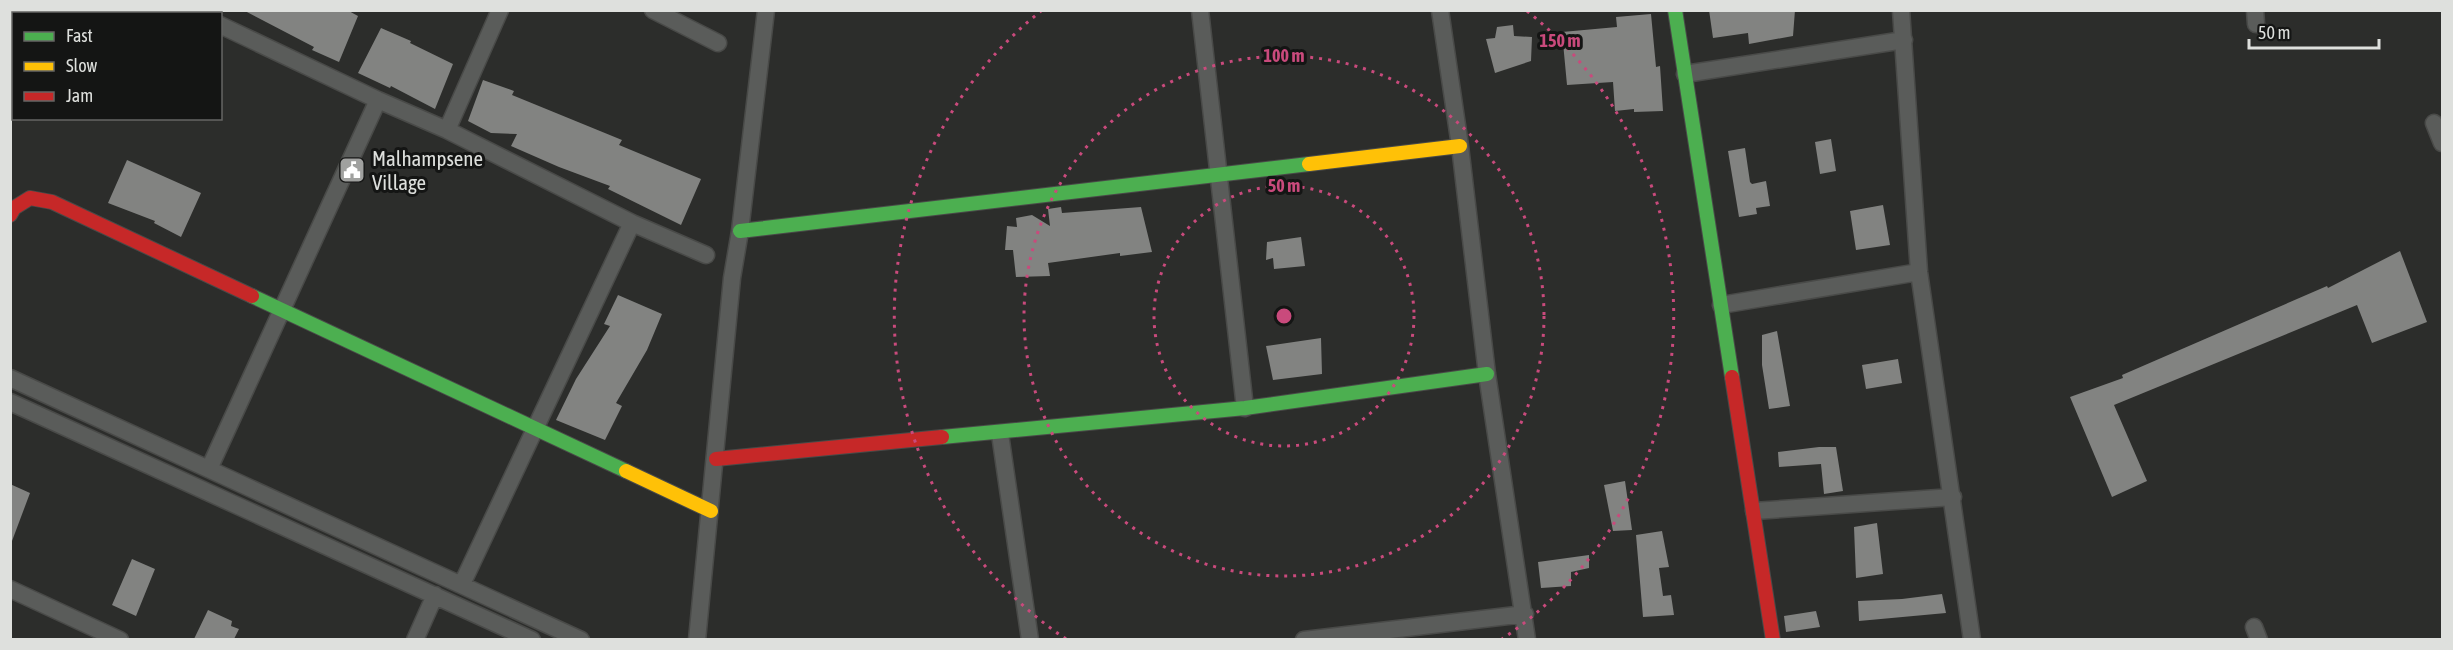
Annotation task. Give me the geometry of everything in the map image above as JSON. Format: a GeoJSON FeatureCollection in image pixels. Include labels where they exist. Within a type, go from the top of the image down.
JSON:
{"type":"FeatureCollection","features":[{"type":"Feature","properties":{"kind":"street"},"geometry":{"type":"LineString","coordinates":[[447,130],[500,10]]}},
{"type":"Feature","properties":{"kind":"street"},"geometry":{"type":"LineString","coordinates":[[654,10],[718,43]]}},
{"type":"Feature","properties":{"kind":"street"},"geometry":{"type":"LineString","coordinates":[[697,639],[732,278],[740,231],[766,10]]}},
{"type":"Feature","properties":{"kind":"street"},"geometry":{"type":"LineString","coordinates":[[1200,10],[1245,408]]}},
{"type":"Feature","properties":{"kind":"street"},"geometry":{"type":"LineString","coordinates":[[1440,10],[1460,146],[1487,374],[1527,639]]}},
{"type":"Feature","properties":{"kind":"street"},"geometry":{"type":"LineString","coordinates":[[1675,10],[1773,639]]}},
{"type":"Feature","properties":{"kind":"street"},"geometry":{"type":"LineString","coordinates":[[1901,10],[1919,272],[1972,639]]}},
{"type":"Feature","properties":{"kind":"street"},"geometry":{"type":"LineString","coordinates":[[222,26],[447,130],[632,223],[705,255]]}},
{"type":"Feature","properties":{"kind":"street"},"geometry":{"type":"LineString","coordinates":[[1685,74],[1904,40]]}},
{"type":"Feature","properties":{"kind":"street"},"geometry":{"type":"LineString","coordinates":[[209,469],[284,310],[378,100]]}},
{"type":"Feature","properties":{"kind":"street"},"geometry":{"type":"LineString","coordinates":[[2434,123],[2442,143]]}},
{"type":"Feature","properties":{"kind":"street"},"geometry":{"type":"LineString","coordinates":[[740,231],[1460,146]]}},
{"type":"Feature","properties":{"kind":"street"},"geometry":{"type":"LineString","coordinates":[[10,215],[14,208],[30,198],[52,202],[711,511]]}},
{"type":"Feature","properties":{"kind":"street"},"geometry":{"type":"LineString","coordinates":[[462,584],[537,429],[632,223]]}},
{"type":"Feature","properties":{"kind":"street"},"geometry":{"type":"LineString","coordinates":[[1721,305],[1919,272]]}},
{"type":"Feature","properties":{"kind":"street"},"geometry":{"type":"LineString","coordinates":[[716,459],[1000,434],[1245,408],[1487,374]]}},
{"type":"Feature","properties":{"kind":"street"},"geometry":{"type":"LineString","coordinates":[[10,378],[581,639]]}},
{"type":"Feature","properties":{"kind":"street"},"geometry":{"type":"LineString","coordinates":[[10,402],[532,639]]}},
{"type":"Feature","properties":{"kind":"street"},"geometry":{"type":"LineString","coordinates":[[1000,434],[1030,639]]}},
{"type":"Feature","properties":{"kind":"street"},"geometry":{"type":"LineString","coordinates":[[1754,511],[1953,496]]}},
{"type":"Feature","properties":{"kind":"street"},"geometry":{"type":"LineString","coordinates":[[10,589],[120,639]]}},
{"type":"Feature","properties":{"kind":"street"},"geometry":{"type":"LineString","coordinates":[[415,639],[435,594]]}},
{"type":"Feature","properties":{"kind":"street"},"geometry":{"type":"LineString","coordinates":[[1304,639],[1525,614]]}},
{"type":"Feature","properties":{"kind":"building"},"geometry":{"type":"Polygon","coordinates":[[[243,10],[347,10],[358,16],[339,62],[312,50],[314,47],[243,10]]]}},
{"type":"Feature","properties":{"kind":"building"},"geometry":{"type":"Polygon","coordinates":[[[1709,10],[1795,10],[1793,36],[1749,44],[1748,33],[1713,38],[1709,10]]]}},
{"type":"Feature","properties":{"kind":"building"},"geometry":{"type":"Polygon","coordinates":[[[1651,14],[1656,67],[1660,66],[1663,111],[1634,112],[1634,109],[1615,111],[1613,82],[1567,85],[1562,32],[1617,27],[1616,17],[1651,14]]]}},
{"type":"Feature","properties":{"kind":"building"},"geometry":{"type":"Polygon","coordinates":[[[1513,25],[1514,36],[1532,37],[1531,61],[1495,73],[1486,39],[1495,38],[1497,27],[1513,25]]]}},
{"type":"Feature","properties":{"kind":"building"},"geometry":{"type":"Polygon","coordinates":[[[381,28],[453,64],[435,109],[391,86],[390,88],[358,73],[381,28]]]}},
{"type":"Feature","properties":{"kind":"building"},"geometry":{"type":"Polygon","coordinates":[[[483,80],[514,91],[512,95],[622,140],[619,145],[701,179],[681,225],[608,189],[610,186],[511,146],[517,134],[491,133],[468,121],[483,80]]]}},
{"type":"Feature","properties":{"kind":"building"},"geometry":{"type":"Polygon","coordinates":[[[1831,139],[1836,171],[1820,174],[1815,142],[1831,139]]]}},
{"type":"Feature","properties":{"kind":"building"},"geometry":{"type":"Polygon","coordinates":[[[1745,148],[1750,182],[1752,184],[1766,181],[1770,206],[1756,208],[1757,214],[1739,217],[1728,151],[1745,148]]]}},
{"type":"Feature","properties":{"kind":"building"},"geometry":{"type":"Polygon","coordinates":[[[127,160],[201,193],[181,237],[154,223],[155,221],[108,203],[127,160]]]}},
{"type":"Feature","properties":{"kind":"building"},"geometry":{"type":"Polygon","coordinates":[[[1883,205],[1890,245],[1856,250],[1850,211],[1883,205]]]}},
{"type":"Feature","properties":{"kind":"building"},"geometry":{"type":"Polygon","coordinates":[[[1061,207],[1062,213],[1141,207],[1152,252],[1120,256],[1120,253],[1048,263],[1050,276],[1016,277],[1013,250],[1005,250],[1007,226],[1017,227],[1016,218],[1032,215],[1050,226],[1048,209],[1061,207]]]}},
{"type":"Feature","properties":{"kind":"building"},"geometry":{"type":"Polygon","coordinates":[[[1301,237],[1305,266],[1274,269],[1273,258],[1266,260],[1267,242],[1301,237]]]}},
{"type":"Feature","properties":{"kind":"building"},"geometry":{"type":"Polygon","coordinates":[[[2400,251],[2427,322],[2372,343],[2357,305],[2114,405],[2147,481],[2112,497],[2070,397],[2123,378],[2122,375],[2327,286],[2328,288],[2400,251]]]}},
{"type":"Feature","properties":{"kind":"building"},"geometry":{"type":"Polygon","coordinates":[[[618,295],[662,314],[647,350],[616,403],[622,406],[605,440],[556,420],[576,379],[610,326],[604,324],[618,295]]]}},
{"type":"Feature","properties":{"kind":"building"},"geometry":{"type":"Polygon","coordinates":[[[1777,331],[1790,406],[1769,409],[1762,365],[1762,335],[1777,331]]]}},
{"type":"Feature","properties":{"kind":"building"},"geometry":{"type":"Polygon","coordinates":[[[1321,338],[1322,374],[1273,380],[1266,346],[1321,338]]]}},
{"type":"Feature","properties":{"kind":"building"},"geometry":{"type":"Polygon","coordinates":[[[1898,359],[1902,383],[1866,389],[1862,365],[1898,359]]]}},
{"type":"Feature","properties":{"kind":"building"},"geometry":{"type":"Polygon","coordinates":[[[1836,447],[1843,491],[1824,494],[1821,464],[1779,467],[1778,452],[1836,447]]]}},
{"type":"Feature","properties":{"kind":"building"},"geometry":{"type":"Polygon","coordinates":[[[1625,481],[1632,530],[1613,531],[1604,485],[1625,481]]]}},
{"type":"Feature","properties":{"kind":"building"},"geometry":{"type":"Polygon","coordinates":[[[10,484],[30,493],[12,541],[10,541],[10,484]]]}},
{"type":"Feature","properties":{"kind":"building"},"geometry":{"type":"Polygon","coordinates":[[[1877,523],[1883,574],[1856,578],[1854,527],[1877,523]]]}},
{"type":"Feature","properties":{"kind":"building"},"geometry":{"type":"Polygon","coordinates":[[[1662,531],[1669,567],[1659,568],[1663,596],[1671,595],[1674,615],[1643,617],[1636,535],[1662,531]]]}},
{"type":"Feature","properties":{"kind":"building"},"geometry":{"type":"Polygon","coordinates":[[[1589,555],[1589,568],[1571,572],[1571,586],[1541,588],[1538,562],[1589,555]]]}},
{"type":"Feature","properties":{"kind":"building"},"geometry":{"type":"Polygon","coordinates":[[[132,559],[155,569],[136,616],[112,605],[132,559]]]}},
{"type":"Feature","properties":{"kind":"building"},"geometry":{"type":"Polygon","coordinates":[[[1942,594],[1946,613],[1859,621],[1858,601],[1942,594]]]}},
{"type":"Feature","properties":{"kind":"building"},"geometry":{"type":"Polygon","coordinates":[[[208,610],[232,621],[231,626],[239,629],[234,639],[194,639],[208,610]]]}},
{"type":"Feature","properties":{"kind":"building"},"geometry":{"type":"Polygon","coordinates":[[[1816,611],[1820,627],[1786,632],[1784,616],[1816,611]]]}},
{"type":"Feature","properties":{"kind":"traffic: fast"},"geometry":{"type":"LineString","coordinates":[[1675,10],[1732,377]]}},
{"type":"Feature","properties":{"kind":"traffic: fast"},"geometry":{"type":"LineString","coordinates":[[740,231],[1309,164]]}},
{"type":"Feature","properties":{"kind":"traffic: fast"},"geometry":{"type":"LineString","coordinates":[[252,296],[626,471]]}},
{"type":"Feature","properties":{"kind":"traffic: fast"},"geometry":{"type":"LineString","coordinates":[[942,437],[1245,408],[1487,374]]}},
{"type":"Feature","properties":{"kind":"traffic: slow"},"geometry":{"type":"LineString","coordinates":[[1309,164],[1460,146]]}},
{"type":"Feature","properties":{"kind":"traffic: slow"},"geometry":{"type":"LineString","coordinates":[[626,471],[711,511]]}},
{"type":"Feature","properties":{"kind":"traffic: jam"},"geometry":{"type":"LineString","coordinates":[[10,215],[14,208],[30,198],[52,202],[252,296]]}},
{"type":"Feature","properties":{"kind":"traffic: jam"},"geometry":{"type":"LineString","coordinates":[[1732,377],[1773,640]]}},
{"type":"Feature","properties":{"kind":"traffic: jam"},"geometry":{"type":"LineString","coordinates":[[716,459],[942,437]]}},
{"type":"Feature","properties":{"kind":"place","name":"Malhampsene Village"},"geometry":{"type":"Point","coordinates":[352,170]}}]}
